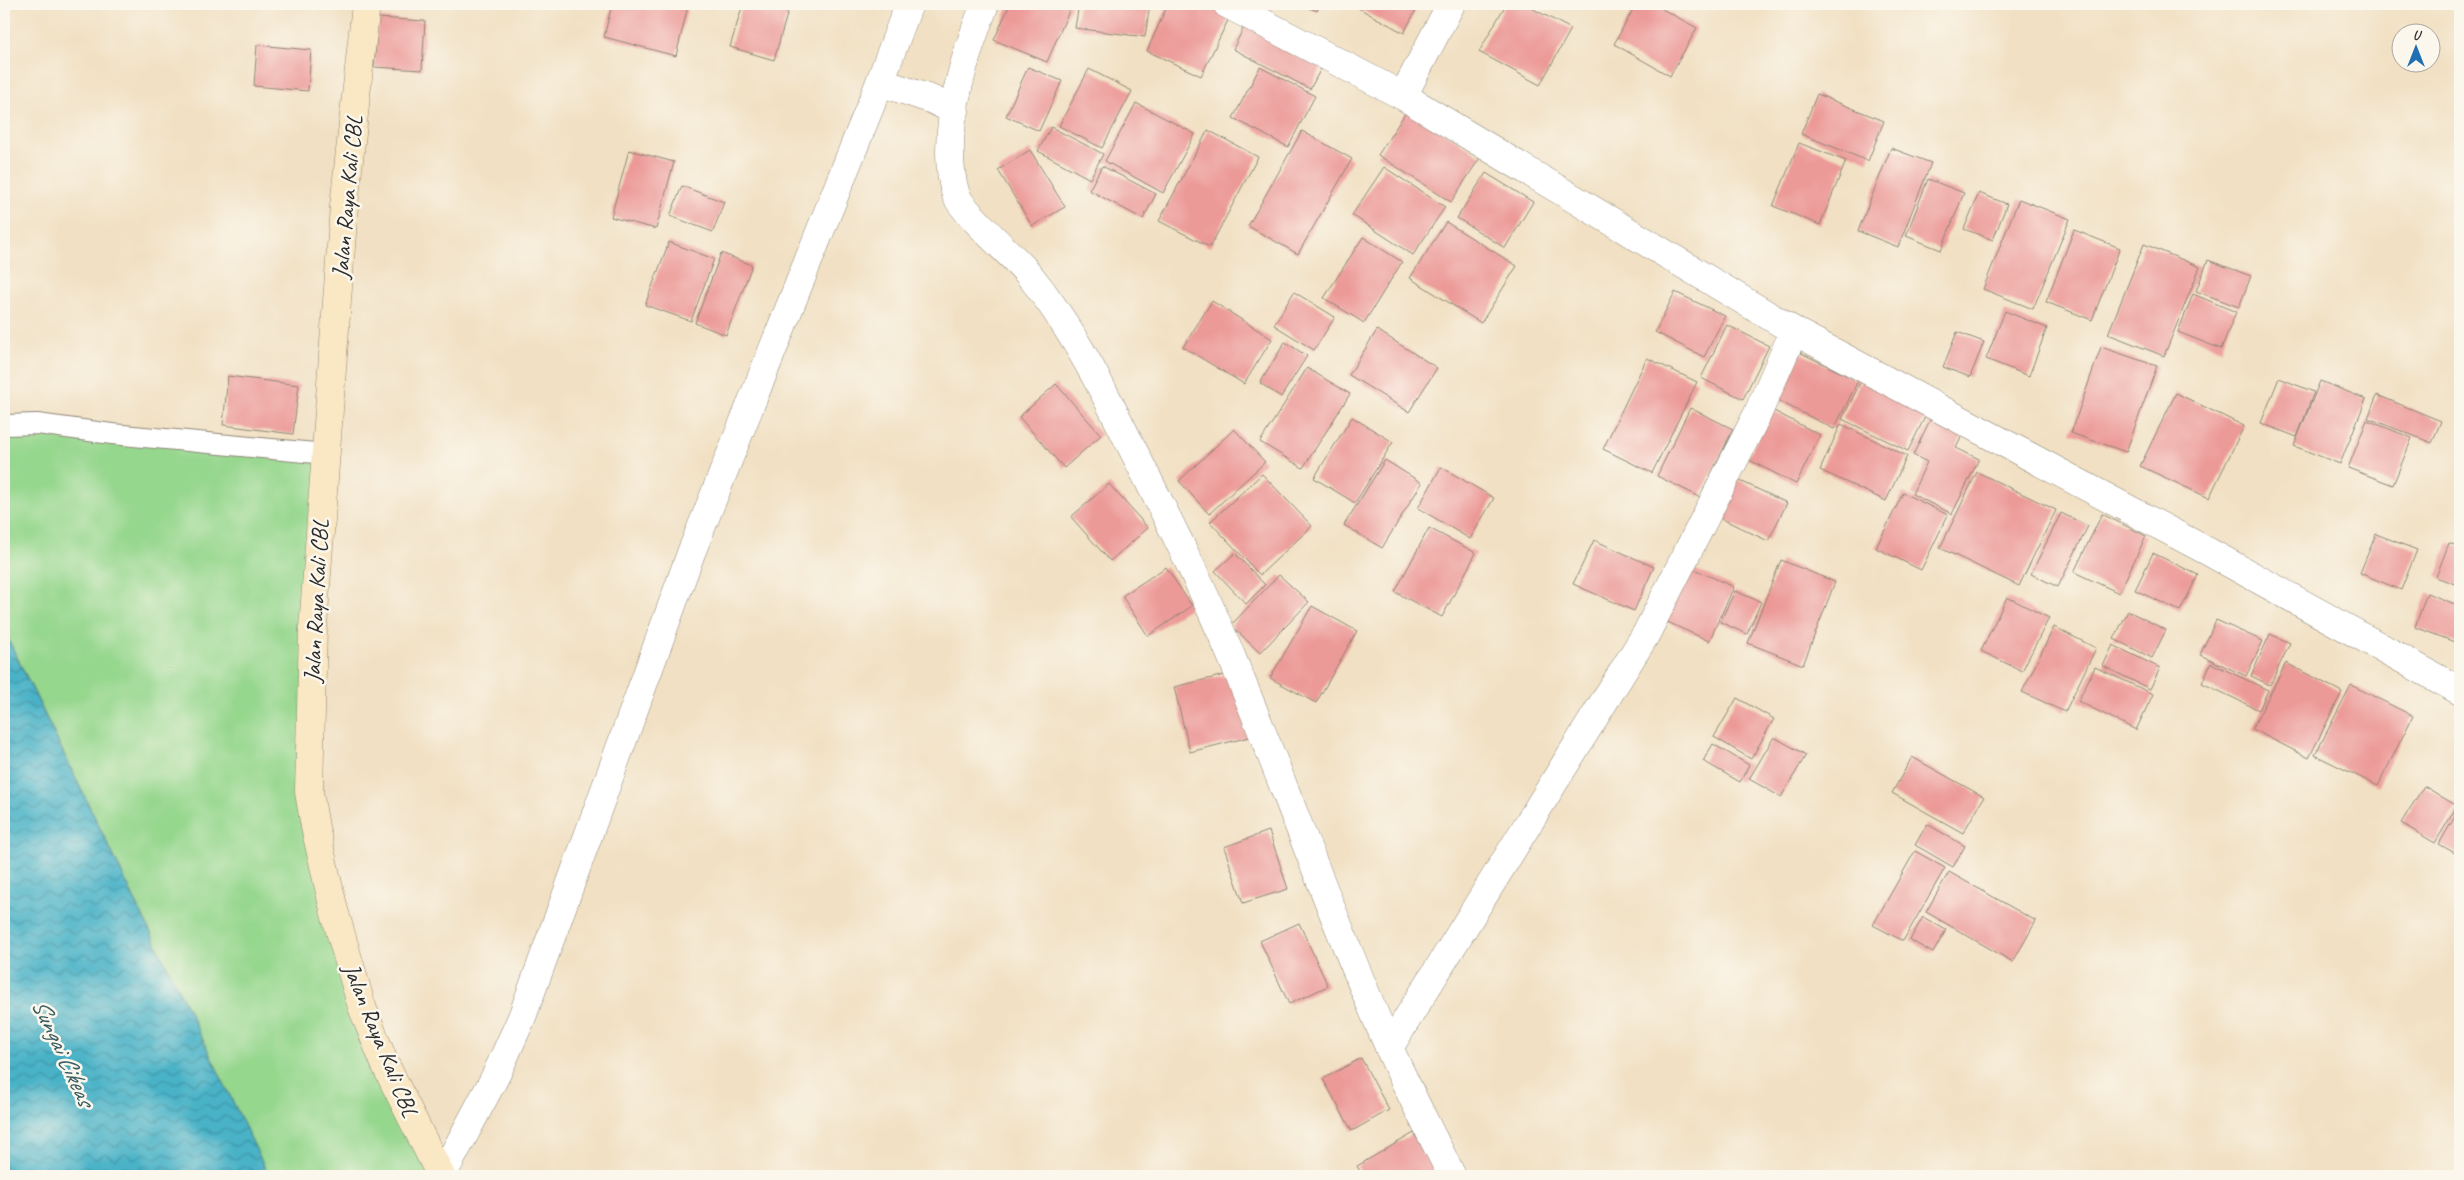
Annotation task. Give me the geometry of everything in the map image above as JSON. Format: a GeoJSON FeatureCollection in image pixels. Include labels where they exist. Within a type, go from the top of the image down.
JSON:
{"type":"FeatureCollection","features":[{"type":"Feature","properties":{"kind":"street","name":"Jalan Raya Kali CBL"},"geometry":{"type":"LineString","coordinates":[[366,4],[344,206],[313,628],[308,762],[312,810],[334,910],[362,1006],[385,1064],[442,1176]]}},
{"type":"Feature","properties":{"kind":"street"},"geometry":{"type":"LineString","coordinates":[[442,1176],[496,1075],[522,1017],[691,553],[888,85],[909,4]]}},
{"type":"Feature","properties":{"kind":"street"},"geometry":{"type":"LineString","coordinates":[[985,4],[960,74],[944,106],[957,197],[1026,272],[1066,327],[1118,420],[1191,567],[1232,657],[1311,858],[1389,1048],[1452,1176]]}},
{"type":"Feature","properties":{"kind":"street"},"geometry":{"type":"LineString","coordinates":[[1228,4],[1403,96],[1794,331],[2201,548],[2460,691]]}},
{"type":"Feature","properties":{"kind":"street"},"geometry":{"type":"LineString","coordinates":[[1403,96],[1451,4]]}},
{"type":"Feature","properties":{"kind":"street"},"geometry":{"type":"LineString","coordinates":[[888,85],[944,106]]}},
{"type":"Feature","properties":{"kind":"street"},"geometry":{"type":"LineString","coordinates":[[1389,1048],[1646,634],[1757,415],[1794,331]]}},
{"type":"Feature","properties":{"kind":"lane"},"geometry":{"type":"LineString","coordinates":[[4,425],[37,424],[112,434],[326,454]]}},
{"type":"Feature","properties":{"kind":"green space"},"geometry":{"type":"Polygon","coordinates":[[[4,425],[326,454],[308,761],[362,1007],[441,1176],[269,1176],[4,630],[4,425]]]}},
{"type":"Feature","properties":{"kind":"water","name":"Sungai Cikeas"},"geometry":{"type":"Polygon","coordinates":[[[4,631],[269,1176],[4,1176],[4,631]]]}},
{"type":"Feature","properties":{"kind":"building"},"geometry":{"type":"Polygon","coordinates":[[[612,4],[678,4],[688,6],[676,56],[604,37],[612,4]]]}},
{"type":"Feature","properties":{"kind":"building"},"geometry":{"type":"Polygon","coordinates":[[[743,4],[790,4],[774,60],[730,47],[743,4]]]}},
{"type":"Feature","properties":{"kind":"building"},"geometry":{"type":"Polygon","coordinates":[[[1010,4],[1072,4],[1047,62],[994,40],[1010,4]]]}},
{"type":"Feature","properties":{"kind":"building"},"geometry":{"type":"Polygon","coordinates":[[[1079,4],[1150,4],[1145,37],[1075,28],[1079,4]]]}},
{"type":"Feature","properties":{"kind":"building"},"geometry":{"type":"Polygon","coordinates":[[[1168,4],[1203,4],[1230,16],[1201,76],[1147,51],[1168,4]]]}},
{"type":"Feature","properties":{"kind":"building"},"geometry":{"type":"Polygon","coordinates":[[[1300,4],[1320,4],[1317,11],[1300,4]]]}},
{"type":"Feature","properties":{"kind":"building"},"geometry":{"type":"Polygon","coordinates":[[[1351,4],[1419,4],[1404,33],[1351,4]]]}},
{"type":"Feature","properties":{"kind":"building"},"geometry":{"type":"Polygon","coordinates":[[[1506,4],[1524,4],[1571,29],[1540,85],[1479,52],[1506,4]]]}},
{"type":"Feature","properties":{"kind":"building"},"geometry":{"type":"Polygon","coordinates":[[[1636,4],[1653,4],[1697,28],[1670,76],[1614,44],[1636,4]]]}},
{"type":"Feature","properties":{"kind":"building"},"geometry":{"type":"Polygon","coordinates":[[[378,18],[425,21],[422,70],[374,67],[378,18]]]}},
{"type":"Feature","properties":{"kind":"building"},"geometry":{"type":"Polygon","coordinates":[[[1247,21],[1325,61],[1310,89],[1233,49],[1247,21]]]}},
{"type":"Feature","properties":{"kind":"building"},"geometry":{"type":"Polygon","coordinates":[[[257,45],[311,50],[308,91],[254,86],[257,45]]]}},
{"type":"Feature","properties":{"kind":"building"},"geometry":{"type":"Polygon","coordinates":[[[1028,67],[1062,81],[1039,131],[1006,116],[1028,67]]]}},
{"type":"Feature","properties":{"kind":"building"},"geometry":{"type":"Polygon","coordinates":[[[1260,67],[1315,96],[1288,147],[1233,118],[1260,67]]]}},
{"type":"Feature","properties":{"kind":"building"},"geometry":{"type":"Polygon","coordinates":[[[1089,69],[1132,91],[1102,148],[1059,126],[1089,69]]]}},
{"type":"Feature","properties":{"kind":"building"},"geometry":{"type":"Polygon","coordinates":[[[1817,94],[1884,121],[1868,161],[1801,134],[1817,94]]]}},
{"type":"Feature","properties":{"kind":"building"},"geometry":{"type":"Polygon","coordinates":[[[1136,103],[1195,134],[1163,193],[1105,161],[1136,103]]]}},
{"type":"Feature","properties":{"kind":"building"},"geometry":{"type":"Polygon","coordinates":[[[1408,109],[1481,156],[1451,202],[1378,155],[1408,109]]]}},
{"type":"Feature","properties":{"kind":"building"},"geometry":{"type":"Polygon","coordinates":[[[1051,127],[1103,154],[1090,179],[1038,151],[1051,127]]]}},
{"type":"Feature","properties":{"kind":"building"},"geometry":{"type":"Polygon","coordinates":[[[1208,130],[1258,157],[1210,247],[1159,221],[1208,130]]]}},
{"type":"Feature","properties":{"kind":"building"},"geometry":{"type":"Polygon","coordinates":[[[1302,131],[1352,159],[1298,254],[1248,226],[1302,131]]]}},
{"type":"Feature","properties":{"kind":"building"},"geometry":{"type":"Polygon","coordinates":[[[1799,143],[1846,161],[1820,225],[1773,206],[1799,143]]]}},
{"type":"Feature","properties":{"kind":"building"},"geometry":{"type":"Polygon","coordinates":[[[1891,148],[1931,163],[1898,247],[1858,231],[1891,148]]]}},
{"type":"Feature","properties":{"kind":"building"},"geometry":{"type":"Polygon","coordinates":[[[629,150],[674,162],[656,229],[611,217],[629,150]]]}},
{"type":"Feature","properties":{"kind":"building"},"geometry":{"type":"Polygon","coordinates":[[[1030,150],[1065,207],[1032,226],[998,170],[1030,150]]]}},
{"type":"Feature","properties":{"kind":"building"},"geometry":{"type":"Polygon","coordinates":[[[1102,166],[1156,194],[1143,219],[1089,190],[1102,166]]]}},
{"type":"Feature","properties":{"kind":"building"},"geometry":{"type":"Polygon","coordinates":[[[1384,167],[1445,207],[1413,255],[1352,215],[1384,167]]]}},
{"type":"Feature","properties":{"kind":"building"},"geometry":{"type":"Polygon","coordinates":[[[1486,173],[1533,202],[1505,248],[1457,218],[1486,173]]]}},
{"type":"Feature","properties":{"kind":"building"},"geometry":{"type":"Polygon","coordinates":[[[1928,179],[1964,193],[1941,250],[1906,236],[1928,179]]]}},
{"type":"Feature","properties":{"kind":"building"},"geometry":{"type":"Polygon","coordinates":[[[682,186],[724,202],[713,232],[670,216],[682,186]]]}},
{"type":"Feature","properties":{"kind":"building"},"geometry":{"type":"Polygon","coordinates":[[[1979,193],[2007,204],[1993,240],[1964,229],[1979,193]]]}},
{"type":"Feature","properties":{"kind":"building"},"geometry":{"type":"Polygon","coordinates":[[[2019,199],[2070,219],[2033,309],[1983,289],[2019,199]]]}},
{"type":"Feature","properties":{"kind":"building"},"geometry":{"type":"Polygon","coordinates":[[[1446,222],[1517,266],[1481,323],[1410,278],[1446,222]]]}},
{"type":"Feature","properties":{"kind":"building"},"geometry":{"type":"Polygon","coordinates":[[[2074,230],[2120,248],[2092,320],[2046,302],[2074,230]]]}},
{"type":"Feature","properties":{"kind":"building"},"geometry":{"type":"Polygon","coordinates":[[[1363,237],[1402,262],[1364,323],[1324,298],[1363,237]]]}},
{"type":"Feature","properties":{"kind":"building"},"geometry":{"type":"Polygon","coordinates":[[[669,242],[714,259],[691,321],[645,305],[669,242]]]}},
{"type":"Feature","properties":{"kind":"building"},"geometry":{"type":"Polygon","coordinates":[[[2144,244],[2200,267],[2164,356],[2108,334],[2144,244]]]}},
{"type":"Feature","properties":{"kind":"building"},"geometry":{"type":"Polygon","coordinates":[[[721,253],[752,265],[726,335],[695,323],[721,253]]]}},
{"type":"Feature","properties":{"kind":"building"},"geometry":{"type":"Polygon","coordinates":[[[2208,260],[2251,276],[2239,307],[2196,291],[2208,260]]]}},
{"type":"Feature","properties":{"kind":"building"},"geometry":{"type":"Polygon","coordinates":[[[1294,292],[1335,317],[1314,350],[1274,325],[1294,292]]]}},
{"type":"Feature","properties":{"kind":"building"},"geometry":{"type":"Polygon","coordinates":[[[1675,292],[1725,316],[1704,357],[1655,332],[1675,292]]]}},
{"type":"Feature","properties":{"kind":"building"},"geometry":{"type":"Polygon","coordinates":[[[2193,294],[2236,312],[2221,349],[2178,332],[2193,294]]]}},
{"type":"Feature","properties":{"kind":"building"},"geometry":{"type":"Polygon","coordinates":[[[1212,301],[1272,339],[1244,384],[1183,347],[1212,301]]]}},
{"type":"Feature","properties":{"kind":"building"},"geometry":{"type":"Polygon","coordinates":[[[2005,311],[2047,328],[2029,376],[1986,359],[2005,311]]]}},
{"type":"Feature","properties":{"kind":"building"},"geometry":{"type":"Polygon","coordinates":[[[1727,325],[1769,346],[1743,399],[1701,378],[1727,325]]]}},
{"type":"Feature","properties":{"kind":"building"},"geometry":{"type":"Polygon","coordinates":[[[1377,330],[1437,368],[1409,412],[1349,375],[1377,330]]]}},
{"type":"Feature","properties":{"kind":"building"},"geometry":{"type":"Polygon","coordinates":[[[1957,332],[1984,342],[1970,377],[1943,367],[1957,332]]]}},
{"type":"Feature","properties":{"kind":"building"},"geometry":{"type":"Polygon","coordinates":[[[1285,342],[1307,356],[1281,397],[1260,383],[1285,342]]]}},
{"type":"Feature","properties":{"kind":"building"},"geometry":{"type":"Polygon","coordinates":[[[2101,347],[2157,366],[2126,452],[2071,433],[2101,347]]]}},
{"type":"Feature","properties":{"kind":"building"},"geometry":{"type":"Polygon","coordinates":[[[1799,352],[1858,381],[1834,429],[1775,399],[1799,352]]]}},
{"type":"Feature","properties":{"kind":"building"},"geometry":{"type":"Polygon","coordinates":[[[1647,358],[1697,382],[1652,473],[1603,449],[1647,358]]]}},
{"type":"Feature","properties":{"kind":"building"},"geometry":{"type":"Polygon","coordinates":[[[1307,368],[1350,394],[1303,468],[1260,442],[1307,368]]]}},
{"type":"Feature","properties":{"kind":"building"},"geometry":{"type":"Polygon","coordinates":[[[228,376],[299,385],[293,434],[223,425],[228,376]]]}},
{"type":"Feature","properties":{"kind":"building"},"geometry":{"type":"Polygon","coordinates":[[[2279,378],[2314,392],[2297,437],[2261,423],[2279,378]]]}},
{"type":"Feature","properties":{"kind":"building"},"geometry":{"type":"Polygon","coordinates":[[[1861,381],[1927,413],[1908,451],[1842,419],[1861,381]]]}},
{"type":"Feature","properties":{"kind":"building"},"geometry":{"type":"Polygon","coordinates":[[[2320,381],[2366,399],[2340,464],[2294,446],[2320,381]]]}},
{"type":"Feature","properties":{"kind":"building"},"geometry":{"type":"Polygon","coordinates":[[[1056,384],[1101,435],[1064,468],[1019,417],[1056,384]]]}},
{"type":"Feature","properties":{"kind":"building"},"geometry":{"type":"Polygon","coordinates":[[[2176,393],[2244,426],[2209,498],[2140,466],[2176,393]]]}},
{"type":"Feature","properties":{"kind":"building"},"geometry":{"type":"Polygon","coordinates":[[[2377,395],[2441,421],[2432,443],[2368,418],[2377,395]]]}},
{"type":"Feature","properties":{"kind":"building"},"geometry":{"type":"Polygon","coordinates":[[[1690,408],[1733,429],[1700,497],[1657,476],[1690,408]]]}},
{"type":"Feature","properties":{"kind":"building"},"geometry":{"type":"Polygon","coordinates":[[[1772,410],[1820,435],[1796,484],[1747,459],[1772,410]]]}},
{"type":"Feature","properties":{"kind":"building"},"geometry":{"type":"Polygon","coordinates":[[[1934,412],[1966,428],[1956,448],[1979,459],[1952,514],[1912,494],[1927,462],[1913,455],[1934,412]]]}},
{"type":"Feature","properties":{"kind":"building"},"geometry":{"type":"Polygon","coordinates":[[[1352,417],[1393,442],[1355,503],[1314,478],[1352,417]]]}},
{"type":"Feature","properties":{"kind":"building"},"geometry":{"type":"Polygon","coordinates":[[[2367,420],[2412,438],[2393,485],[2348,468],[2367,420]]]}},
{"type":"Feature","properties":{"kind":"building"},"geometry":{"type":"Polygon","coordinates":[[[1841,424],[1907,456],[1886,501],[1820,470],[1841,424]]]}},
{"type":"Feature","properties":{"kind":"building"},"geometry":{"type":"Polygon","coordinates":[[[1234,429],[1265,462],[1209,514],[1179,481],[1234,429]]]}},
{"type":"Feature","properties":{"kind":"building"},"geometry":{"type":"Polygon","coordinates":[[[1385,460],[1422,483],[1382,548],[1344,525],[1385,460]]]}},
{"type":"Feature","properties":{"kind":"building"},"geometry":{"type":"Polygon","coordinates":[[[1441,467],[1494,498],[1470,539],[1418,508],[1441,467]]]}},
{"type":"Feature","properties":{"kind":"building"},"geometry":{"type":"Polygon","coordinates":[[[1977,472],[2056,510],[2019,586],[1940,548],[1977,472]]]}},
{"type":"Feature","properties":{"kind":"building"},"geometry":{"type":"Polygon","coordinates":[[[1262,474],[1312,526],[1260,575],[1210,522],[1262,474]]]}},
{"type":"Feature","properties":{"kind":"building"},"geometry":{"type":"Polygon","coordinates":[[[1734,478],[1787,503],[1768,541],[1716,516],[1734,478]]]}},
{"type":"Feature","properties":{"kind":"building"},"geometry":{"type":"Polygon","coordinates":[[[1109,484],[1148,528],[1110,561],[1071,517],[1109,484]]]}},
{"type":"Feature","properties":{"kind":"building"},"geometry":{"type":"Polygon","coordinates":[[[1903,493],[1948,515],[1921,570],[1876,548],[1903,493]]]}},
{"type":"Feature","properties":{"kind":"building"},"geometry":{"type":"Polygon","coordinates":[[[2061,513],[2088,526],[2058,587],[2031,574],[2061,513]]]}},
{"type":"Feature","properties":{"kind":"building"},"geometry":{"type":"Polygon","coordinates":[[[2102,514],[2146,536],[2119,593],[2074,572],[2102,514]]]}},
{"type":"Feature","properties":{"kind":"building"},"geometry":{"type":"Polygon","coordinates":[[[1429,528],[1476,553],[1442,617],[1395,592],[1429,528]]]}},
{"type":"Feature","properties":{"kind":"building"},"geometry":{"type":"Polygon","coordinates":[[[2376,534],[2417,550],[2401,590],[2360,573],[2376,534]]]}},
{"type":"Feature","properties":{"kind":"building"},"geometry":{"type":"Polygon","coordinates":[[[1594,540],[1654,567],[1634,611],[1573,584],[1594,540]]]}},
{"type":"Feature","properties":{"kind":"building"},"geometry":{"type":"Polygon","coordinates":[[[2449,543],[2460,547],[2460,586],[2436,577],[2449,543]]]}},
{"type":"Feature","properties":{"kind":"building"},"geometry":{"type":"Polygon","coordinates":[[[1235,553],[1265,585],[1246,604],[1215,571],[1235,553]]]}},
{"type":"Feature","properties":{"kind":"building"},"geometry":{"type":"Polygon","coordinates":[[[2153,553],[2198,575],[2180,611],[2135,590],[2153,553]]]}},
{"type":"Feature","properties":{"kind":"building"},"geometry":{"type":"Polygon","coordinates":[[[1781,560],[1835,582],[1803,665],[1748,643],[1781,560]]]}},
{"type":"Feature","properties":{"kind":"building"},"geometry":{"type":"Polygon","coordinates":[[[1687,566],[1734,587],[1709,641],[1663,620],[1687,566]]]}},
{"type":"Feature","properties":{"kind":"building"},"geometry":{"type":"Polygon","coordinates":[[[1166,567],[1192,606],[1148,636],[1122,596],[1166,567]]]}},
{"type":"Feature","properties":{"kind":"building"},"geometry":{"type":"Polygon","coordinates":[[[1279,575],[1309,602],[1260,653],[1231,625],[1279,575]]]}},
{"type":"Feature","properties":{"kind":"building"},"geometry":{"type":"Polygon","coordinates":[[[1735,591],[1761,602],[1747,634],[1720,622],[1735,591]]]}},
{"type":"Feature","properties":{"kind":"building"},"geometry":{"type":"Polygon","coordinates":[[[2427,593],[2460,606],[2460,644],[2415,627],[2427,593]]]}},
{"type":"Feature","properties":{"kind":"building"},"geometry":{"type":"Polygon","coordinates":[[[2007,597],[2049,618],[2022,671],[1981,651],[2007,597]]]}},
{"type":"Feature","properties":{"kind":"building"},"geometry":{"type":"Polygon","coordinates":[[[1312,606],[1357,631],[1316,703],[1270,678],[1312,606]]]}},
{"type":"Feature","properties":{"kind":"building"},"geometry":{"type":"Polygon","coordinates":[[[2128,611],[2166,630],[2152,658],[2114,639],[2128,611]]]}},
{"type":"Feature","properties":{"kind":"building"},"geometry":{"type":"Polygon","coordinates":[[[2216,620],[2263,641],[2246,676],[2200,655],[2216,620]]]}},
{"type":"Feature","properties":{"kind":"building"},"geometry":{"type":"Polygon","coordinates":[[[2054,627],[2096,648],[2065,712],[2022,692],[2054,627]]]}},
{"type":"Feature","properties":{"kind":"building"},"geometry":{"type":"Polygon","coordinates":[[[2270,634],[2290,643],[2270,685],[2251,676],[2270,634]]]}},
{"type":"Feature","properties":{"kind":"building"},"geometry":{"type":"Polygon","coordinates":[[[2113,645],[2160,668],[2150,689],[2103,666],[2113,645]]]}},
{"type":"Feature","properties":{"kind":"building"},"geometry":{"type":"Polygon","coordinates":[[[2211,663],[2268,690],[2259,710],[2202,683],[2211,663]]]}},
{"type":"Feature","properties":{"kind":"building"},"geometry":{"type":"Polygon","coordinates":[[[2286,663],[2342,692],[2309,758],[2252,729],[2286,663]]]}},
{"type":"Feature","properties":{"kind":"building"},"geometry":{"type":"Polygon","coordinates":[[[2095,667],[2153,694],[2136,730],[2078,701],[2095,667]]]}},
{"type":"Feature","properties":{"kind":"building"},"geometry":{"type":"Polygon","coordinates":[[[1233,673],[1249,737],[1190,752],[1174,687],[1233,673]]]}},
{"type":"Feature","properties":{"kind":"building"},"geometry":{"type":"Polygon","coordinates":[[[2351,685],[2413,716],[2378,786],[2315,755],[2351,685]]]}},
{"type":"Feature","properties":{"kind":"building"},"geometry":{"type":"Polygon","coordinates":[[[1737,698],[1774,719],[1751,759],[1714,737],[1737,698]]]}},
{"type":"Feature","properties":{"kind":"building"},"geometry":{"type":"Polygon","coordinates":[[[1774,737],[1806,755],[1781,797],[1749,779],[1774,737]]]}},
{"type":"Feature","properties":{"kind":"building"},"geometry":{"type":"Polygon","coordinates":[[[1713,744],[1749,765],[1740,782],[1703,761],[1713,744]]]}},
{"type":"Feature","properties":{"kind":"building"},"geometry":{"type":"Polygon","coordinates":[[[1912,757],[1984,797],[1963,833],[1892,793],[1912,757]]]}},
{"type":"Feature","properties":{"kind":"building"},"geometry":{"type":"Polygon","coordinates":[[[2424,786],[2457,806],[2435,843],[2401,823],[2424,786]]]}},
{"type":"Feature","properties":{"kind":"building"},"geometry":{"type":"Polygon","coordinates":[[[2460,808],[2460,856],[2439,844],[2460,808]]]}},
{"type":"Feature","properties":{"kind":"building"},"geometry":{"type":"Polygon","coordinates":[[[1927,824],[1965,846],[1953,867],[1915,845],[1927,824]]]}},
{"type":"Feature","properties":{"kind":"building"},"geometry":{"type":"Polygon","coordinates":[[[1269,831],[1288,889],[1243,903],[1224,847],[1269,831]]]}},
{"type":"Feature","properties":{"kind":"building"},"geometry":{"type":"Polygon","coordinates":[[[1915,851],[1945,868],[1903,941],[1873,925],[1915,851]]]}},
{"type":"Feature","properties":{"kind":"building"},"geometry":{"type":"Polygon","coordinates":[[[1949,872],[2036,921],[2013,962],[1926,912],[1949,872]]]}},
{"type":"Feature","properties":{"kind":"building"},"geometry":{"type":"Polygon","coordinates":[[[1923,917],[1946,930],[1933,953],[1910,940],[1923,917]]]}},
{"type":"Feature","properties":{"kind":"building"},"geometry":{"type":"Polygon","coordinates":[[[1299,923],[1328,986],[1289,1004],[1260,941],[1299,923]]]}},
{"type":"Feature","properties":{"kind":"building"},"geometry":{"type":"Polygon","coordinates":[[[1361,1058],[1389,1110],[1352,1131],[1323,1079],[1361,1058]]]}},
{"type":"Feature","properties":{"kind":"building"},"geometry":{"type":"Polygon","coordinates":[[[1414,1133],[1439,1176],[1363,1176],[1357,1166],[1414,1133]]]}}]}
